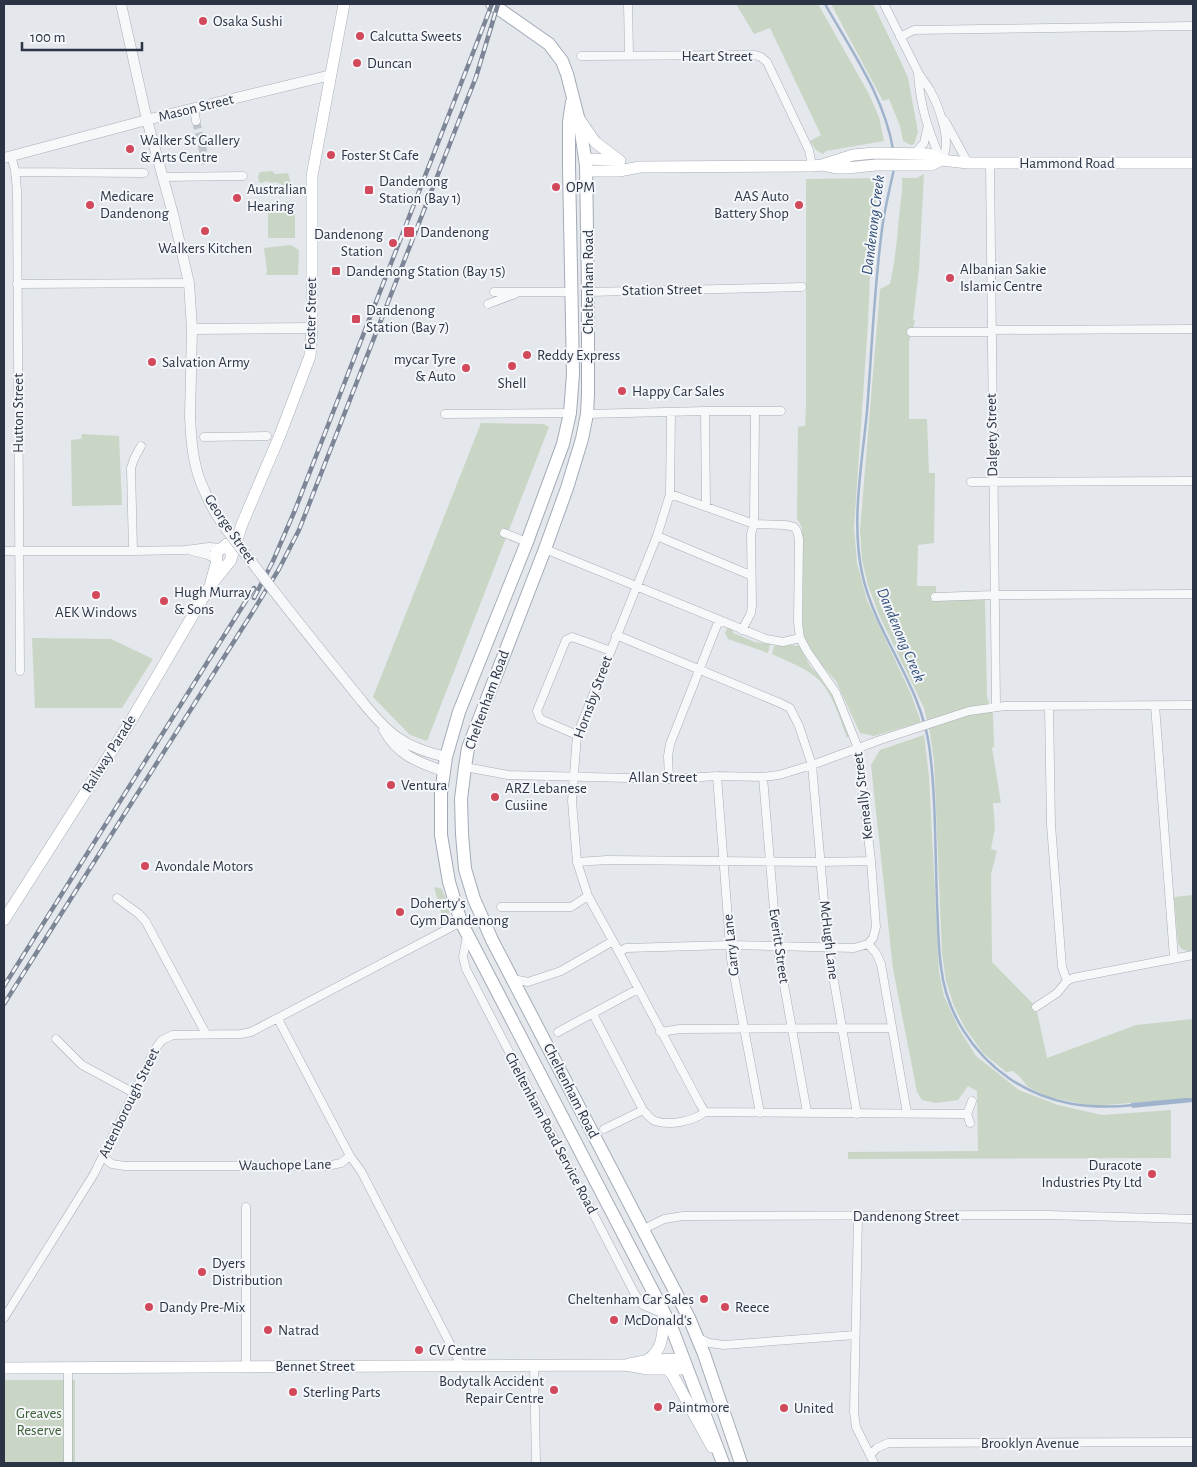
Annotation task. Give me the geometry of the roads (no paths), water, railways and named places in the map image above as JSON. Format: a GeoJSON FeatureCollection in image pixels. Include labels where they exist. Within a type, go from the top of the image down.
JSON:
{"type":"FeatureCollection","features":[{"type":"Feature","properties":{"kind":"main road","name":"Foster Street"},"geometry":{"type":"LineString","coordinates":[[231,560],[242,524],[277,443],[309,359],[312,328],[312,176],[344,4]]}},
{"type":"Feature","properties":{"kind":"main road","name":"Cheltenham Road"},"geometry":{"type":"LineString","coordinates":[[492,4],[552,47],[565,69],[578,116],[585,165],[588,292],[587,414],[568,488],[468,748],[461,799],[465,869],[474,899],[492,940],[642,1230],[673,1286],[697,1337],[742,1463]]}},
{"type":"Feature","properties":{"kind":"main road","name":"Cheltenham Road"},"geometry":{"type":"LineString","coordinates":[[572,99],[569,122],[570,292],[573,374],[570,413],[563,444],[527,542],[458,712],[443,770],[442,845],[449,882],[461,922],[664,1314],[686,1364],[722,1463]]}},
{"type":"Feature","properties":{"kind":"main road"},"geometry":{"type":"LineString","coordinates":[[578,116],[595,142],[620,161]]}},
{"type":"Feature","properties":{"kind":"main road","name":"Hammond Road"},"geometry":{"type":"LineString","coordinates":[[585,165],[623,170],[640,167],[817,165],[843,168],[875,159],[912,157],[931,165],[941,160],[968,163],[1193,163]]}},
{"type":"Feature","properties":{"kind":"main road","name":"Hammond Road"},"geometry":{"type":"LineString","coordinates":[[585,165],[620,161],[640,167]]}},
{"type":"Feature","properties":{"kind":"main road"},"geometry":{"type":"LineString","coordinates":[[569,167],[585,165]]}},
{"type":"Feature","properties":{"kind":"main road","name":"Station Street"},"geometry":{"type":"LineString","coordinates":[[570,292],[588,292]]}},
{"type":"Feature","properties":{"kind":"main road"},"geometry":{"type":"LineString","coordinates":[[570,413],[587,414]]}},
{"type":"Feature","properties":{"kind":"main road","name":"Foster Street"},"geometry":{"type":"LineString","coordinates":[[223,548],[242,524]]}},
{"type":"Feature","properties":{"kind":"main road"},"geometry":{"type":"LineString","coordinates":[[527,542],[545,550]]}},
{"type":"Feature","properties":{"kind":"main road"},"geometry":{"type":"LineString","coordinates":[[223,548],[231,551],[231,560],[224,564],[217,560],[216,553],[223,548]]}},
{"type":"Feature","properties":{"kind":"main road","name":"Railway Parade"},"geometry":{"type":"LineString","coordinates":[[210,586],[217,560]]}},
{"type":"Feature","properties":{"kind":"main road","name":"Railway Parade"},"geometry":{"type":"LineString","coordinates":[[4,920],[129,724],[210,586],[231,560]]}},
{"type":"Feature","properties":{"kind":"main road"},"geometry":{"type":"LineString","coordinates":[[446,756],[465,767]]}},
{"type":"Feature","properties":{"kind":"main road"},"geometry":{"type":"LineString","coordinates":[[443,770],[465,767]]}},
{"type":"Feature","properties":{"kind":"main road","name":"Dandenong Street"},"geometry":{"type":"LineString","coordinates":[[625,1239],[642,1230]]}},
{"type":"Feature","properties":{"kind":"main road"},"geometry":{"type":"LineString","coordinates":[[646,1360],[653,1357],[658,1350],[664,1314]]}},
{"type":"Feature","properties":{"kind":"main road","name":"Bennet Street"},"geometry":{"type":"LineString","coordinates":[[625,1365],[646,1360],[686,1364]]}},
{"type":"Feature","properties":{"kind":"main road"},"geometry":{"type":"LineString","coordinates":[[686,1364],[707,1363]]}},
{"type":"Feature","properties":{"kind":"main road","name":"Bennet Street"},"geometry":{"type":"LineString","coordinates":[[4,1368],[625,1365],[668,1370],[686,1364]]}},
{"type":"Feature","properties":{"kind":"main road"},"geometry":{"type":"LineString","coordinates":[[668,1370],[722,1463]]}},
{"type":"Feature","properties":{"kind":"street","name":"George Street"},"geometry":{"type":"LineString","coordinates":[[121,4],[147,120],[189,283],[192,329],[190,416],[197,472],[212,506],[224,526],[273,591],[380,723],[391,742],[399,750],[420,763],[443,770]]}},
{"type":"Feature","properties":{"kind":"street"},"geometry":{"type":"LineString","coordinates":[[628,4],[628,55]]}},
{"type":"Feature","properties":{"kind":"street"},"geometry":{"type":"LineString","coordinates":[[884,4],[918,74],[930,89],[939,110],[968,163]]}},
{"type":"Feature","properties":{"kind":"street"},"geometry":{"type":"LineString","coordinates":[[900,37],[914,30],[1193,26]]}},
{"type":"Feature","properties":{"kind":"street","name":"Heart Street"},"geometry":{"type":"LineString","coordinates":[[581,56],[761,56],[767,62],[817,165]]}},
{"type":"Feature","properties":{"kind":"street"},"geometry":{"type":"LineString","coordinates":[[918,74],[919,91],[928,128],[941,160]]}},
{"type":"Feature","properties":{"kind":"street","name":"Mason Street"},"geometry":{"type":"LineString","coordinates":[[7,157],[147,120],[331,75]]}},
{"type":"Feature","properties":{"kind":"street"},"geometry":{"type":"LineString","coordinates":[[194,109],[196,121]]}},
{"type":"Feature","properties":{"kind":"street"},"geometry":{"type":"LineString","coordinates":[[939,110],[946,145],[941,160]]}},
{"type":"Feature","properties":{"kind":"street"},"geometry":{"type":"LineString","coordinates":[[912,157],[924,143],[928,128]]}},
{"type":"Feature","properties":{"kind":"street","name":"Hutton Street"},"geometry":{"type":"LineString","coordinates":[[7,157],[15,172],[17,190],[20,671]]}},
{"type":"Feature","properties":{"kind":"street","name":"Dalgety Street"},"geometry":{"type":"LineString","coordinates":[[990,163],[992,482],[996,706]]}},
{"type":"Feature","properties":{"kind":"street"},"geometry":{"type":"LineString","coordinates":[[207,166],[208,176]]}},
{"type":"Feature","properties":{"kind":"street"},"geometry":{"type":"LineString","coordinates":[[15,172],[144,174]]}},
{"type":"Feature","properties":{"kind":"street"},"geometry":{"type":"LineString","coordinates":[[162,177],[243,176]]}},
{"type":"Feature","properties":{"kind":"street"},"geometry":{"type":"LineString","coordinates":[[17,284],[189,283]]}},
{"type":"Feature","properties":{"kind":"street","name":"Station Street"},"geometry":{"type":"LineString","coordinates":[[588,292],[802,287]]}},
{"type":"Feature","properties":{"kind":"street","name":"Station Street"},"geometry":{"type":"LineString","coordinates":[[494,292],[570,292]]}},
{"type":"Feature","properties":{"kind":"street","name":"Station Street"},"geometry":{"type":"LineString","coordinates":[[488,304],[521,292]]}},
{"type":"Feature","properties":{"kind":"street"},"geometry":{"type":"LineString","coordinates":[[192,329],[312,328]]}},
{"type":"Feature","properties":{"kind":"street"},"geometry":{"type":"LineString","coordinates":[[910,332],[1193,329]]}},
{"type":"Feature","properties":{"kind":"street"},"geometry":{"type":"LineString","coordinates":[[705,411],[706,507]]}},
{"type":"Feature","properties":{"kind":"street"},"geometry":{"type":"LineString","coordinates":[[587,414],[781,411]]}},
{"type":"Feature","properties":{"kind":"street","name":"Hornsby Street"},"geometry":{"type":"LineString","coordinates":[[671,412],[670,494],[657,536],[578,735],[572,801],[577,862],[588,896],[705,1112]]}},
{"type":"Feature","properties":{"kind":"street"},"geometry":{"type":"LineString","coordinates":[[742,630],[751,613],[750,575],[751,534],[754,524],[755,412]]}},
{"type":"Feature","properties":{"kind":"street"},"geometry":{"type":"LineString","coordinates":[[445,414],[570,413]]}},
{"type":"Feature","properties":{"kind":"street"},"geometry":{"type":"LineString","coordinates":[[204,438],[267,436]]}},
{"type":"Feature","properties":{"kind":"street"},"geometry":{"type":"LineString","coordinates":[[133,551],[132,466],[141,446]]}},
{"type":"Feature","properties":{"kind":"street"},"geometry":{"type":"LineString","coordinates":[[971,482],[1193,481]]}},
{"type":"Feature","properties":{"kind":"street"},"geometry":{"type":"LineString","coordinates":[[545,550],[773,641],[783,642],[800,638],[798,623],[799,539],[794,527],[754,524],[670,494]]}},
{"type":"Feature","properties":{"kind":"street"},"geometry":{"type":"LineString","coordinates":[[504,533],[527,542]]}},
{"type":"Feature","properties":{"kind":"street"},"geometry":{"type":"LineString","coordinates":[[657,536],[750,575]]}},
{"type":"Feature","properties":{"kind":"street"},"geometry":{"type":"LineString","coordinates":[[4,551],[133,551],[223,548]]}},
{"type":"Feature","properties":{"kind":"street"},"geometry":{"type":"LineString","coordinates":[[185,550],[208,555],[217,560]]}},
{"type":"Feature","properties":{"kind":"street"},"geometry":{"type":"LineString","coordinates":[[935,598],[994,595],[1193,594]]}},
{"type":"Feature","properties":{"kind":"street"},"geometry":{"type":"LineString","coordinates":[[669,779],[668,756],[670,744],[719,620]]}},
{"type":"Feature","properties":{"kind":"street","name":"McHugh Lane"},"geometry":{"type":"LineString","coordinates":[[616,636],[790,708],[800,726],[812,765],[828,947],[857,1114]]}},
{"type":"Feature","properties":{"kind":"street"},"geometry":{"type":"LineString","coordinates":[[578,735],[540,718],[537,711],[566,640],[572,637],[610,651]]}},
{"type":"Feature","properties":{"kind":"street","name":"Keneally Street"},"geometry":{"type":"LineString","coordinates":[[800,638],[836,693],[858,748],[871,861],[876,928],[873,938],[868,944]]}},
{"type":"Feature","properties":{"kind":"street"},"geometry":{"type":"LineString","coordinates":[[1155,705],[1174,958]]}},
{"type":"Feature","properties":{"kind":"street","name":"Allan Street"},"geometry":{"type":"LineString","coordinates":[[465,767],[508,775],[669,779],[717,776],[763,777],[779,775],[812,765],[958,714],[996,706],[1193,705]]}},
{"type":"Feature","properties":{"kind":"street"},"geometry":{"type":"LineString","coordinates":[[1049,706],[1052,838],[1062,967],[1066,981]]}},
{"type":"Feature","properties":{"kind":"street","name":"George Street"},"geometry":{"type":"LineString","coordinates":[[380,723],[409,745],[446,756]]}},
{"type":"Feature","properties":{"kind":"street","name":"Garry Lane"},"geometry":{"type":"LineString","coordinates":[[717,776],[730,945],[760,1113]]}},
{"type":"Feature","properties":{"kind":"street","name":"Everitt Street"},"geometry":{"type":"LineString","coordinates":[[763,777],[777,946],[807,1112]]}},
{"type":"Feature","properties":{"kind":"street"},"geometry":{"type":"LineString","coordinates":[[577,862],[607,860],[871,861]]}},
{"type":"Feature","properties":{"kind":"street"},"geometry":{"type":"LineString","coordinates":[[501,907],[571,907],[588,896]]}},
{"type":"Feature","properties":{"kind":"street"},"geometry":{"type":"LineString","coordinates":[[117,898],[139,914],[146,922],[206,1034]]}},
{"type":"Feature","properties":{"kind":"street","name":"Attenborough Street"},"geometry":{"type":"LineString","coordinates":[[4,1318],[94,1174],[156,1048],[162,1040],[173,1035],[246,1034],[461,922]]}},
{"type":"Feature","properties":{"kind":"street","name":"Cheltenham Road Service Road"},"geometry":{"type":"LineString","coordinates":[[468,936],[463,957],[466,969],[636,1296],[643,1305],[664,1314]]}},
{"type":"Feature","properties":{"kind":"street"},"geometry":{"type":"LineString","coordinates":[[513,979],[528,982],[561,971],[613,941]]}},
{"type":"Feature","properties":{"kind":"street"},"geometry":{"type":"LineString","coordinates":[[619,952],[626,948],[730,945],[854,948],[868,944],[876,953],[881,964],[907,1113]]}},
{"type":"Feature","properties":{"kind":"street"},"geometry":{"type":"LineString","coordinates":[[1036,1008],[1057,993],[1066,981],[1073,978],[1193,955]]}},
{"type":"Feature","properties":{"kind":"street"},"geometry":{"type":"LineString","coordinates":[[558,1032],[638,989]]}},
{"type":"Feature","properties":{"kind":"street"},"geometry":{"type":"LineString","coordinates":[[593,1014],[643,1110],[650,1118],[656,1121],[691,1120],[705,1112],[967,1114]]}},
{"type":"Feature","properties":{"kind":"street"},"geometry":{"type":"LineString","coordinates":[[278,1019],[350,1156]]}},
{"type":"Feature","properties":{"kind":"street"},"geometry":{"type":"LineString","coordinates":[[660,1032],[680,1028],[892,1028]]}},
{"type":"Feature","properties":{"kind":"street"},"geometry":{"type":"LineString","coordinates":[[56,1039],[82,1065],[134,1093]]}},
{"type":"Feature","properties":{"kind":"street"},"geometry":{"type":"LineString","coordinates":[[970,1123],[967,1114],[972,1101]]}},
{"type":"Feature","properties":{"kind":"street"},"geometry":{"type":"LineString","coordinates":[[604,1129],[643,1110]]}},
{"type":"Feature","properties":{"kind":"street","name":"Wauchope Lane"},"geometry":{"type":"LineString","coordinates":[[103,1157],[112,1164],[125,1166],[327,1166],[341,1163],[350,1156],[361,1171],[462,1365]]}},
{"type":"Feature","properties":{"kind":"street"},"geometry":{"type":"LineString","coordinates":[[246,1207],[246,1366]]}},
{"type":"Feature","properties":{"kind":"street","name":"Dandenong Street"},"geometry":{"type":"LineString","coordinates":[[642,1230],[664,1219],[676,1216],[1048,1215],[1193,1219]]}},
{"type":"Feature","properties":{"kind":"street"},"geometry":{"type":"LineString","coordinates":[[858,1216],[854,1412],[856,1427],[874,1463]]}},
{"type":"Feature","properties":{"kind":"street"},"geometry":{"type":"LineString","coordinates":[[697,1337],[709,1343],[720,1344],[855,1334]]}},
{"type":"Feature","properties":{"kind":"street"},"geometry":{"type":"LineString","coordinates":[[534,1365],[536,1463]]}},
{"type":"Feature","properties":{"kind":"street"},"geometry":{"type":"LineString","coordinates":[[68,1367],[68,1463]]}},
{"type":"Feature","properties":{"kind":"street","name":"Brooklyn Avenue"},"geometry":{"type":"LineString","coordinates":[[870,1454],[888,1443],[1193,1442]]}},
{"type":"Feature","properties":{"kind":"water"},"geometry":{"type":"Polygon","coordinates":[[[1193,1098],[1193,1102],[1132,1108],[1131,1103],[1193,1098]]]}},
{"type":"Feature","properties":{"kind":"waterway","name":"Dandenong Creek"},"geometry":{"type":"LineString","coordinates":[[825,4],[856,56],[874,92],[889,129],[893,149]]}},
{"type":"Feature","properties":{"kind":"waterway","name":"Dandenong Creek"},"geometry":{"type":"LineString","coordinates":[[894,169],[883,222],[877,269],[867,411],[857,513],[857,533],[862,573],[868,595],[917,701],[929,745],[934,803],[939,942],[944,984],[955,1015],[973,1044],[996,1069],[1024,1088],[1054,1100],[1085,1106],[1134,1105]]}},
{"type":"Feature","properties":{"kind":"tunnel"},"geometry":{"type":"LineString","coordinates":[[196,121],[207,167]]}},
{"type":"Feature","properties":{"kind":"railway"},"geometry":{"type":"LineString","coordinates":[[254,598],[273,561],[295,510],[492,4]]}},
{"type":"Feature","properties":{"kind":"railway"},"geometry":{"type":"LineString","coordinates":[[4,1004],[252,613],[279,569],[299,530],[476,77],[498,4]]}},
{"type":"Feature","properties":{"kind":"railway"},"geometry":{"type":"LineString","coordinates":[[4,986],[254,588]]}},
{"type":"Feature","properties":{"kind":"place","name":"Osaka Sushi"},"geometry":{"type":"Point","coordinates":[203,21]}},
{"type":"Feature","properties":{"kind":"place","name":"Calcutta Sweets"},"geometry":{"type":"Point","coordinates":[360,36]}},
{"type":"Feature","properties":{"kind":"place","name":"Duncan"},"geometry":{"type":"Point","coordinates":[357,63]}},
{"type":"Feature","properties":{"kind":"place","name":"Walker St Gallery & Arts Centre"},"geometry":{"type":"Point","coordinates":[130,149]}},
{"type":"Feature","properties":{"kind":"place","name":"Foster St Cafe"},"geometry":{"type":"Point","coordinates":[331,155]}},
{"type":"Feature","properties":{"kind":"place","name":"OPM"},"geometry":{"type":"Point","coordinates":[556,187]}},
{"type":"Feature","properties":{"kind":"place","name":"Dandenong Station (Bay 1)"},"geometry":{"type":"Point","coordinates":[369,190]}},
{"type":"Feature","properties":{"kind":"place","name":"Australian Hearing"},"geometry":{"type":"Point","coordinates":[237,198]}},
{"type":"Feature","properties":{"kind":"place","name":"Medicare Dandenong"},"geometry":{"type":"Point","coordinates":[90,205]}},
{"type":"Feature","properties":{"kind":"place","name":"AAS Auto Battery Shop"},"geometry":{"type":"Point","coordinates":[799,205]}},
{"type":"Feature","properties":{"kind":"place","name":"Walkers Kitchen"},"geometry":{"type":"Point","coordinates":[205,231]}},
{"type":"Feature","properties":{"kind":"place","name":"Dandenong"},"geometry":{"type":"Point","coordinates":[409,232]}},
{"type":"Feature","properties":{"kind":"place","name":"Dandenong Station"},"geometry":{"type":"Point","coordinates":[393,243]}},
{"type":"Feature","properties":{"kind":"place","name":"Dandenong Station (Bay 15)"},"geometry":{"type":"Point","coordinates":[336,271]}},
{"type":"Feature","properties":{"kind":"place","name":"Albanian Sakie Islamic Centre"},"geometry":{"type":"Point","coordinates":[950,278]}},
{"type":"Feature","properties":{"kind":"place","name":"Dandenong Station (Bay 7)"},"geometry":{"type":"Point","coordinates":[356,319]}},
{"type":"Feature","properties":{"kind":"place","name":"Reddy Express"},"geometry":{"type":"Point","coordinates":[527,355]}},
{"type":"Feature","properties":{"kind":"place","name":"Salvation Army"},"geometry":{"type":"Point","coordinates":[152,362]}},
{"type":"Feature","properties":{"kind":"place","name":"Shell"},"geometry":{"type":"Point","coordinates":[512,366]}},
{"type":"Feature","properties":{"kind":"place","name":"mycar Tyre & Auto"},"geometry":{"type":"Point","coordinates":[466,368]}},
{"type":"Feature","properties":{"kind":"place","name":"Happy Car Sales"},"geometry":{"type":"Point","coordinates":[622,391]}},
{"type":"Feature","properties":{"kind":"place","name":"AEK Windows"},"geometry":{"type":"Point","coordinates":[96,595]}},
{"type":"Feature","properties":{"kind":"place","name":"Hugh Murray & Sons"},"geometry":{"type":"Point","coordinates":[164,601]}},
{"type":"Feature","properties":{"kind":"place","name":"Ventura"},"geometry":{"type":"Point","coordinates":[391,785]}},
{"type":"Feature","properties":{"kind":"place","name":"ARZ Lebanese Cusiine"},"geometry":{"type":"Point","coordinates":[495,797]}},
{"type":"Feature","properties":{"kind":"place","name":"Avondale Motors"},"geometry":{"type":"Point","coordinates":[145,866]}},
{"type":"Feature","properties":{"kind":"place","name":"Doherty's Gym Dandenong"},"geometry":{"type":"Point","coordinates":[400,912]}},
{"type":"Feature","properties":{"kind":"place","name":"Duracote Industries Pty Ltd"},"geometry":{"type":"Point","coordinates":[1152,1174]}},
{"type":"Feature","properties":{"kind":"place","name":"Dyers Distribution"},"geometry":{"type":"Point","coordinates":[202,1272]}},
{"type":"Feature","properties":{"kind":"place","name":"Cheltenham Car Sales"},"geometry":{"type":"Point","coordinates":[704,1299]}},
{"type":"Feature","properties":{"kind":"place","name":"Dandy Pre-Mix"},"geometry":{"type":"Point","coordinates":[149,1307]}},
{"type":"Feature","properties":{"kind":"place","name":"Reece"},"geometry":{"type":"Point","coordinates":[725,1307]}},
{"type":"Feature","properties":{"kind":"place","name":"McDonald's"},"geometry":{"type":"Point","coordinates":[614,1320]}},
{"type":"Feature","properties":{"kind":"place","name":"Natrad"},"geometry":{"type":"Point","coordinates":[268,1330]}},
{"type":"Feature","properties":{"kind":"place","name":"CV Centre"},"geometry":{"type":"Point","coordinates":[419,1350]}},
{"type":"Feature","properties":{"kind":"place","name":"Bodytalk Accident Repair Centre"},"geometry":{"type":"Point","coordinates":[554,1390]}},
{"type":"Feature","properties":{"kind":"place","name":"Sterling Parts"},"geometry":{"type":"Point","coordinates":[293,1392]}},
{"type":"Feature","properties":{"kind":"place","name":"Paintmore"},"geometry":{"type":"Point","coordinates":[658,1407]}},
{"type":"Feature","properties":{"kind":"place","name":"United"},"geometry":{"type":"Point","coordinates":[784,1408]}},
{"type":"Feature","properties":{"kind":"park label","name":"Greaves Reserve"},"geometry":{"type":"Point","coordinates":[39,1422]}}]}
